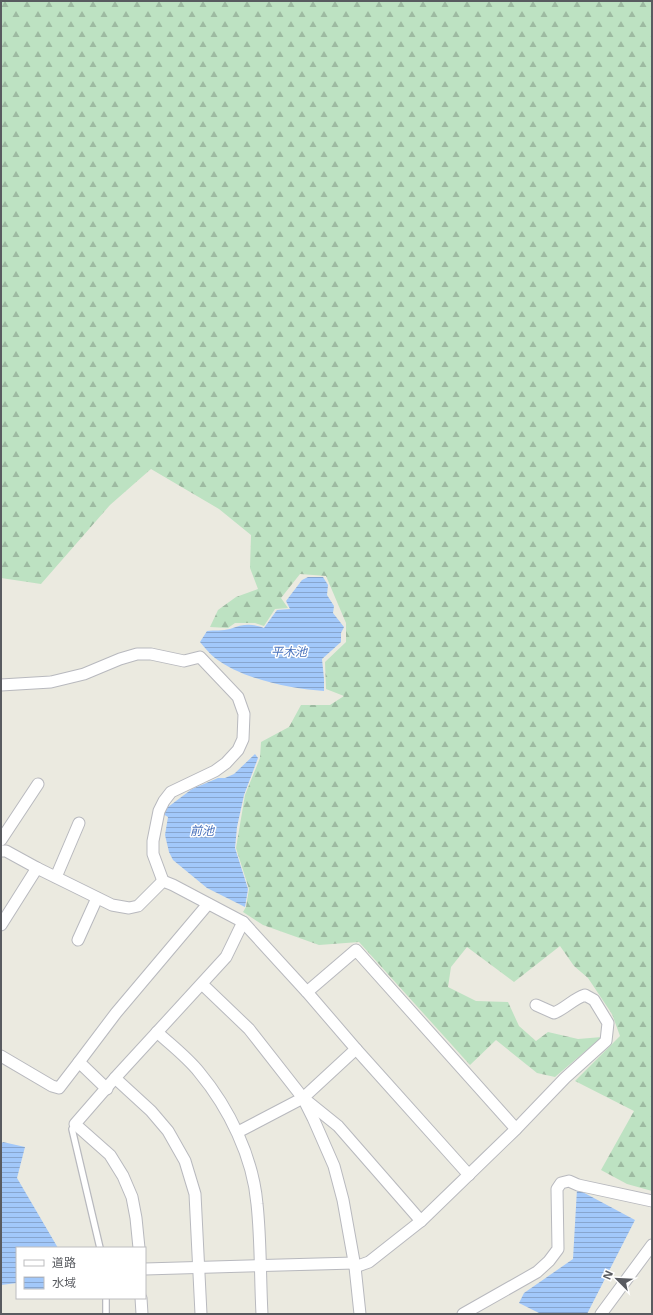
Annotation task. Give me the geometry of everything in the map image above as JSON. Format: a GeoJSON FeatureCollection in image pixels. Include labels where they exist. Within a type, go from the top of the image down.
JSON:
{"type":"FeatureCollection","features":[{"type":"Feature","properties":{"kind":"street"},"geometry":{"type":"LineString","coordinates":[[1,685],[51,682],[84,674],[137,654],[151,654],[184,661],[200,657],[238,697],[244,714],[243,738],[238,750],[226,763],[215,771],[171,792],[164,801],[159,811],[153,841],[153,854],[163,881],[243,922],[308,992],[356,1049],[469,1175]]}},
{"type":"Feature","properties":{"kind":"street"},"geometry":{"type":"LineString","coordinates":[[1,840],[38,784]]}},
{"type":"Feature","properties":{"kind":"street"},"geometry":{"type":"LineString","coordinates":[[56,877],[79,823]]}},
{"type":"Feature","properties":{"kind":"street"},"geometry":{"type":"LineString","coordinates":[[1,851],[6,851],[112,905],[129,908],[138,906],[163,881]]}},
{"type":"Feature","properties":{"kind":"street"},"geometry":{"type":"LineString","coordinates":[[1,925],[37,868]]}},
{"type":"Feature","properties":{"kind":"street"},"geometry":{"type":"LineString","coordinates":[[78,940],[97,898]]}},
{"type":"Feature","properties":{"kind":"street"},"geometry":{"type":"LineString","coordinates":[[1,1056],[52,1086],[59,1088],[116,1013],[208,904]]}},
{"type":"Feature","properties":{"kind":"street"},"geometry":{"type":"LineString","coordinates":[[139,1247],[132,1197],[123,1176],[110,1155],[75,1124],[226,957],[243,922]]}},
{"type":"Feature","properties":{"kind":"street"},"geometry":{"type":"LineString","coordinates":[[308,992],[356,950],[516,1129]]}},
{"type":"Feature","properties":{"kind":"street"},"geometry":{"type":"LineString","coordinates":[[202,984],[249,1029],[303,1098],[338,1126],[421,1221]]}},
{"type":"Feature","properties":{"kind":"street"},"geometry":{"type":"LineString","coordinates":[[146,1269],[355,1265],[368,1262],[421,1221],[516,1129],[566,1078],[606,1041],[608,1023],[594,1000],[585,995],[579,997],[563,1009],[554,1013],[536,1005]]}},
{"type":"Feature","properties":{"kind":"street"},"geometry":{"type":"LineString","coordinates":[[157,1032],[198,1071],[223,1104],[238,1132],[251,1170],[257,1203],[262,1314]]}},
{"type":"Feature","properties":{"kind":"street"},"geometry":{"type":"LineString","coordinates":[[238,1132],[303,1098],[356,1049]]}},
{"type":"Feature","properties":{"kind":"street"},"geometry":{"type":"LineString","coordinates":[[79,1062],[107,1088]]}},
{"type":"Feature","properties":{"kind":"street"},"geometry":{"type":"LineString","coordinates":[[115,1078],[151,1111],[168,1131],[186,1161],[195,1194],[201,1314]]}},
{"type":"Feature","properties":{"kind":"street"},"geometry":{"type":"LineString","coordinates":[[303,1098],[334,1166],[343,1200],[355,1265],[360,1314]]}},
{"type":"Feature","properties":{"kind":"street"},"geometry":{"type":"LineString","coordinates":[[463,1314],[537,1272],[558,1249],[557,1189],[561,1183],[569,1181],[578,1185],[652,1201]]}},
{"type":"Feature","properties":{"kind":"street"},"geometry":{"type":"LineString","coordinates":[[601,1314],[652,1245]]}},
{"type":"Feature","properties":{"kind":"street"},"geometry":{"type":"LineString","coordinates":[[141,1299],[142,1314]]}},
{"type":"Feature","properties":{"kind":"lane"},"geometry":{"type":"LineString","coordinates":[[75,1124],[72,1129],[100,1247]]}},
{"type":"Feature","properties":{"kind":"lane"},"geometry":{"type":"LineString","coordinates":[[106,1299],[106,1314]]}},
{"type":"Feature","properties":{"kind":"green space"},"geometry":{"type":"Polygon","coordinates":[[[1,1],[652,1],[652,1191],[627,1184],[601,1170],[634,1111],[575,1081],[620,1036],[612,1014],[588,978],[574,966],[560,946],[514,982],[467,947],[451,967],[448,987],[476,1001],[508,1002],[519,1026],[536,1041],[548,1032],[578,1039],[602,1037],[555,1077],[537,1073],[496,1040],[470,1065],[359,942],[319,945],[263,925],[243,912],[246,907],[249,889],[236,848],[245,795],[260,758],[261,742],[289,727],[301,705],[330,705],[344,696],[326,689],[325,662],[346,642],[346,623],[326,576],[300,574],[281,598],[288,608],[275,609],[264,626],[255,623],[235,623],[228,628],[210,627],[218,610],[236,597],[258,589],[250,568],[251,535],[219,509],[151,469],[110,505],[41,584],[1,578],[1,1]]]}},
{"type":"Feature","properties":{"kind":"water","name":"平木池"},"geometry":{"type":"Polygon","coordinates":[[[308,577],[323,577],[328,585],[327,595],[334,606],[333,613],[344,627],[341,633],[341,642],[322,659],[324,691],[297,688],[267,682],[239,672],[215,658],[200,642],[207,631],[227,630],[247,625],[255,625],[264,628],[277,610],[290,609],[286,601],[302,580],[308,577]]]}},
{"type":"Feature","properties":{"kind":"water","name":"前池"},"geometry":{"type":"Polygon","coordinates":[[[255,754],[258,758],[244,795],[237,827],[235,848],[248,889],[245,907],[207,888],[173,860],[169,852],[165,835],[168,817],[163,814],[168,807],[192,789],[218,778],[225,778],[234,774],[255,754]]]}},
{"type":"Feature","properties":{"kind":"water"},"geometry":{"type":"Polygon","coordinates":[[[3,1142],[25,1147],[17,1178],[57,1247],[16,1247],[16,1283],[1,1285],[1,1144],[3,1142]]]}},
{"type":"Feature","properties":{"kind":"water"},"geometry":{"type":"Polygon","coordinates":[[[577,1189],[635,1220],[587,1314],[541,1314],[519,1303],[524,1293],[573,1259],[577,1189]]]}}]}
